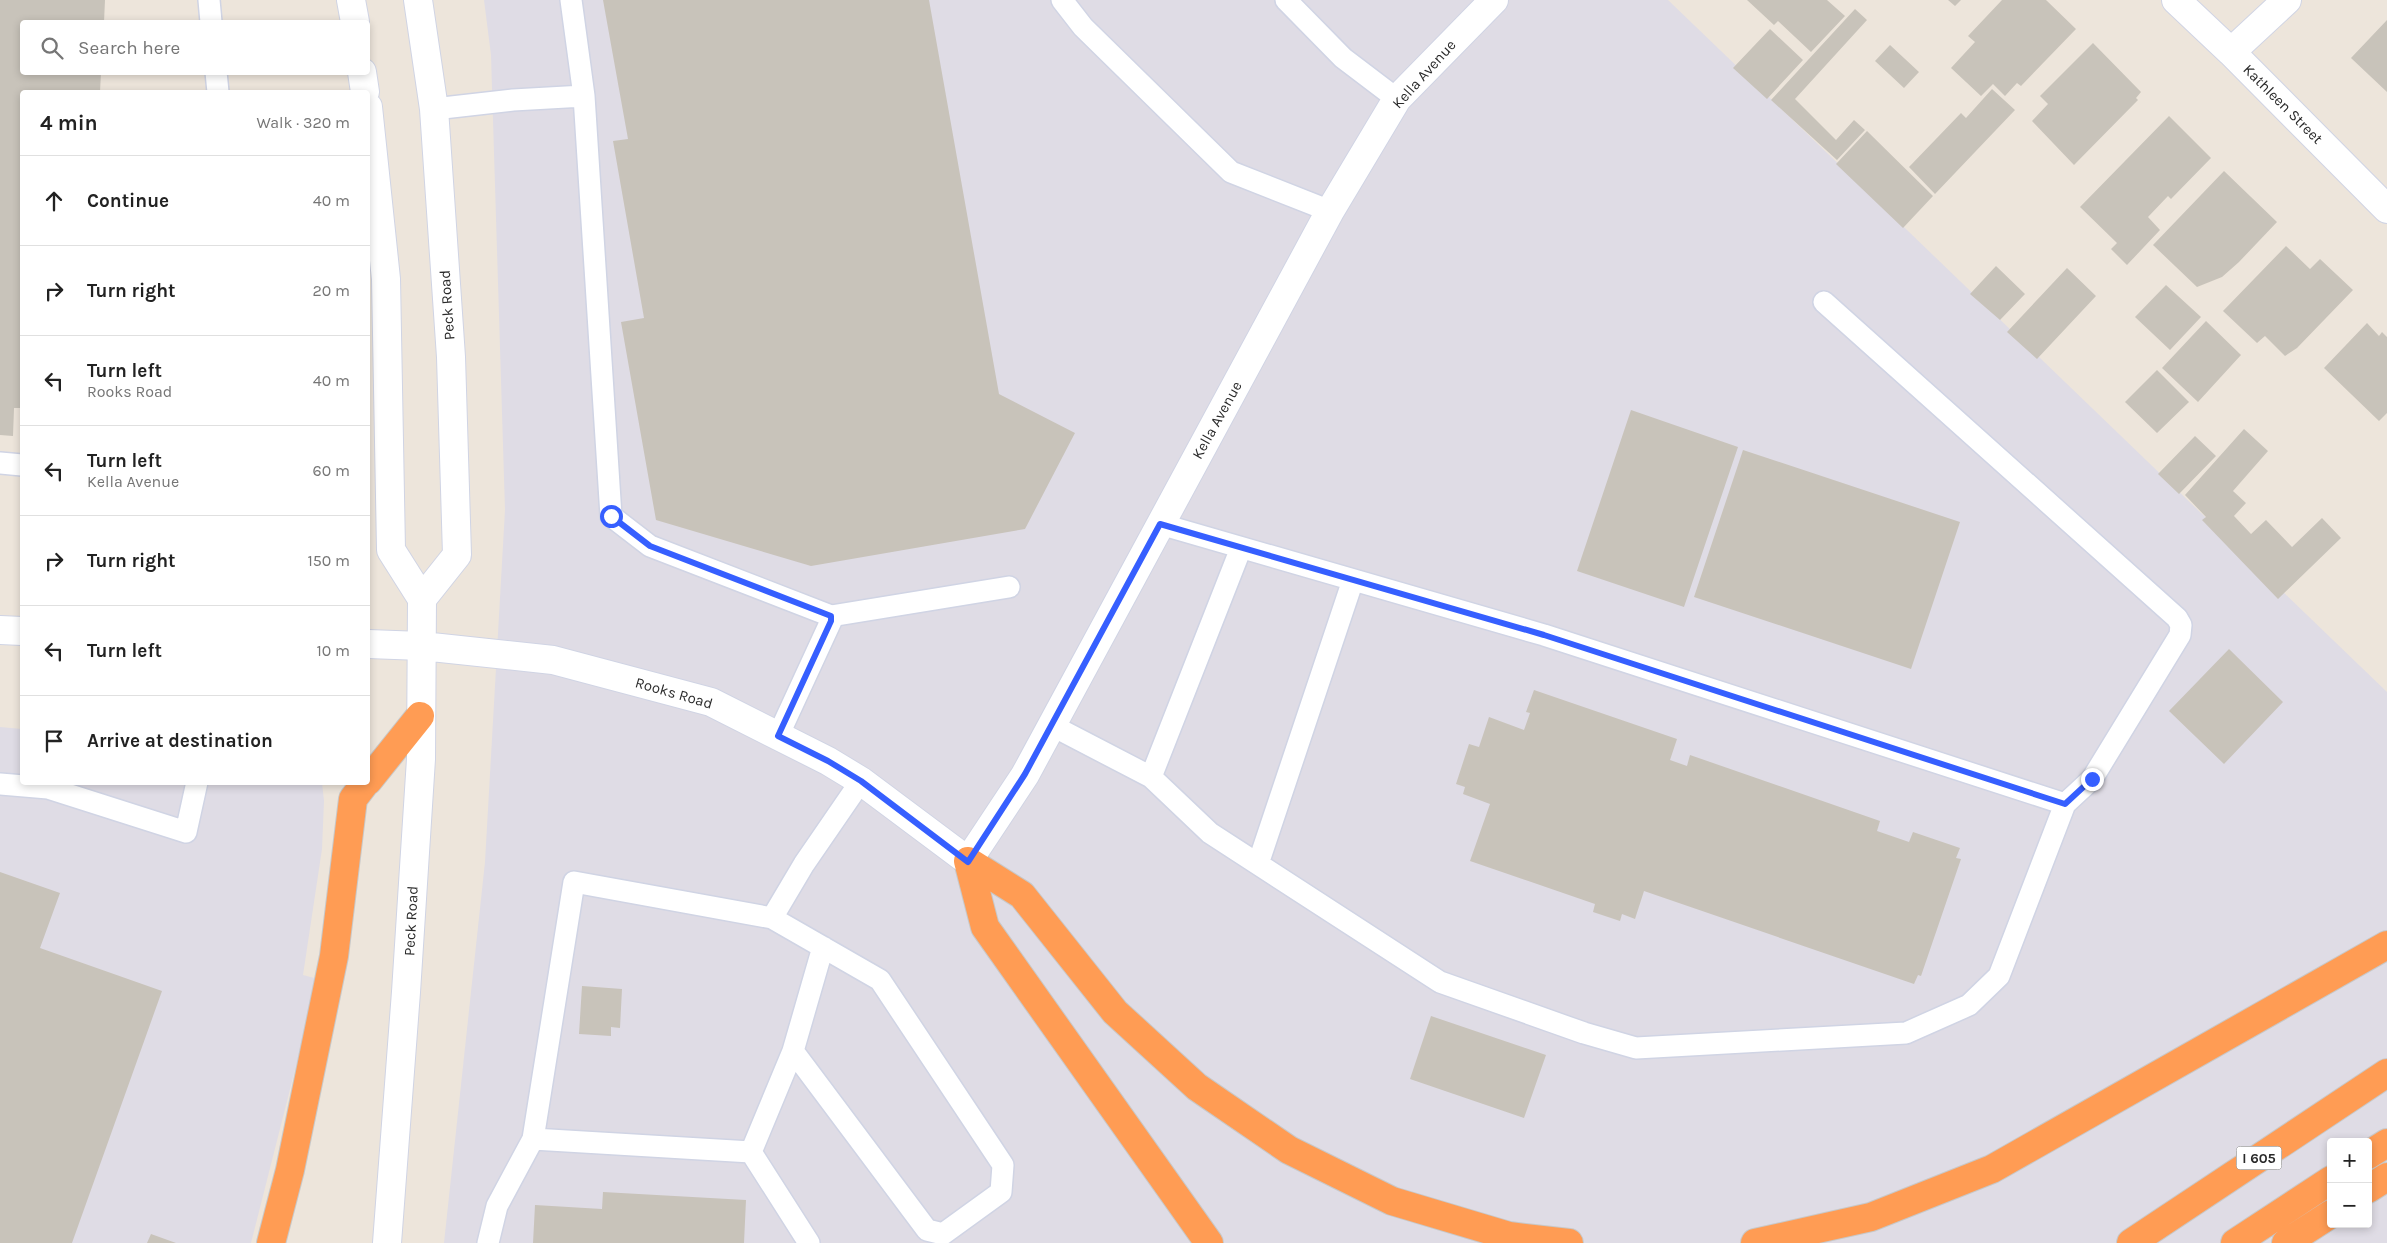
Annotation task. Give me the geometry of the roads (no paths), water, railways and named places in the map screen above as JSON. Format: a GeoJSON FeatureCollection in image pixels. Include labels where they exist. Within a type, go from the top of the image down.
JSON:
{"type":"FeatureCollection","features":[{"type":"Feature","properties":{"kind":"highway"},"geometry":{"type":"LineString","coordinates":[[370,778],[420,716]]}},
{"type":"Feature","properties":{"kind":"highway"},"geometry":{"type":"LineString","coordinates":[[271,1243],[290,1170],[334,956],[353,799],[365,785]]}},
{"type":"Feature","properties":{"kind":"highway"},"geometry":{"type":"LineString","coordinates":[[968,862],[985,927],[1209,1243]]}},
{"type":"Feature","properties":{"kind":"highway"},"geometry":{"type":"LineString","coordinates":[[968,862],[1022,895],[1115,1012],[1197,1087],[1289,1150],[1392,1201],[1509,1236],[1569,1243]]}},
{"type":"Feature","properties":{"kind":"highway"},"geometry":{"type":"LineString","coordinates":[[1755,1243],[1871,1217],[1992,1169],[2387,945]]}},
{"type":"Feature","properties":{"kind":"highway","name":"I 605"},"geometry":{"type":"LineString","coordinates":[[2130,1243],[2387,1073]]}},
{"type":"Feature","properties":{"kind":"highway"},"geometry":{"type":"LineString","coordinates":[[2372,1152],[2387,1143]]}},
{"type":"Feature","properties":{"kind":"highway"},"geometry":{"type":"LineString","coordinates":[[2372,1186],[2387,1177]]}},
{"type":"Feature","properties":{"kind":"highway"},"geometry":{"type":"LineString","coordinates":[[2235,1243],[2327,1183]]}},
{"type":"Feature","properties":{"kind":"highway"},"geometry":{"type":"LineString","coordinates":[[2286,1243],[2327,1217]]}},
{"type":"Feature","properties":{"kind":"main road"},"geometry":{"type":"LineString","coordinates":[[352,0],[355,20]]}},
{"type":"Feature","properties":{"kind":"main road","name":"Peck Road"},"geometry":{"type":"LineString","coordinates":[[387,1243],[408,972],[420,759],[422,599],[457,555],[450,357],[434,109],[418,0]]}},
{"type":"Feature","properties":{"kind":"main road","name":"Kella Avenue"},"geometry":{"type":"LineString","coordinates":[[968,862],[1025,774],[1330,211],[1397,99],[1494,0]]}},
{"type":"Feature","properties":{"kind":"main road","name":"Kathleen Street"},"geometry":{"type":"LineString","coordinates":[[2176,0],[2231,52],[2387,209]]}},
{"type":"Feature","properties":{"kind":"main road"},"geometry":{"type":"LineString","coordinates":[[2231,52],[2287,0]]}},
{"type":"Feature","properties":{"kind":"main road"},"geometry":{"type":"LineString","coordinates":[[362,75],[365,90]]}},
{"type":"Feature","properties":{"kind":"main road"},"geometry":{"type":"LineString","coordinates":[[370,126],[386,279],[391,550],[422,599]]}},
{"type":"Feature","properties":{"kind":"main road"},"geometry":{"type":"LineString","coordinates":[[0,630],[20,631]]}},
{"type":"Feature","properties":{"kind":"main road","name":"Rooks Road"},"geometry":{"type":"LineString","coordinates":[[370,644],[422,646],[554,660],[711,702],[828,761],[861,781],[968,862]]}},
{"type":"Feature","properties":{"kind":"lane"},"geometry":{"type":"LineString","coordinates":[[209,0],[211,20]]}},
{"type":"Feature","properties":{"kind":"lane"},"geometry":{"type":"LineString","coordinates":[[571,0],[584,96],[611,516],[650,546],[831,616],[1009,587]]}},
{"type":"Feature","properties":{"kind":"lane"},"geometry":{"type":"LineString","coordinates":[[1062,0],[1083,27],[1230,172],[1330,211]]}},
{"type":"Feature","properties":{"kind":"lane"},"geometry":{"type":"LineString","coordinates":[[1286,0],[1343,58],[1397,99]]}},
{"type":"Feature","properties":{"kind":"lane"},"geometry":{"type":"LineString","coordinates":[[216,75],[218,90]]}},
{"type":"Feature","properties":{"kind":"lane"},"geometry":{"type":"LineString","coordinates":[[434,109],[513,100],[584,96]]}},
{"type":"Feature","properties":{"kind":"lane"},"geometry":{"type":"LineString","coordinates":[[1051,725],[1151,777],[1210,833],[1440,982],[1584,1033],[1636,1048],[1906,1033],[1969,1005],[1999,976],[2065,804],[2092,779],[2180,635],[2181,625],[2177,618],[1824,302]]}},
{"type":"Feature","properties":{"kind":"lane"},"geometry":{"type":"LineString","coordinates":[[0,463],[20,465]]}},
{"type":"Feature","properties":{"kind":"lane"},"geometry":{"type":"LineString","coordinates":[[1160,524],[1544,635],[2065,804]]}},
{"type":"Feature","properties":{"kind":"lane"},"geometry":{"type":"LineString","coordinates":[[1151,777],[1241,548]]}},
{"type":"Feature","properties":{"kind":"lane"},"geometry":{"type":"LineString","coordinates":[[1258,864],[1353,580]]}},
{"type":"Feature","properties":{"kind":"lane"},"geometry":{"type":"LineString","coordinates":[[778,736],[831,621],[831,616]]}},
{"type":"Feature","properties":{"kind":"lane"},"geometry":{"type":"LineString","coordinates":[[772,918],[804,864],[861,781]]}},
{"type":"Feature","properties":{"kind":"lane"},"geometry":{"type":"LineString","coordinates":[[0,784],[48,788],[186,832],[196,785]]}},
{"type":"Feature","properties":{"kind":"lane"},"geometry":{"type":"LineString","coordinates":[[488,1243],[498,1206],[533,1139],[574,882],[772,918],[880,980],[1003,1165],[1002,1192],[943,1234],[927,1230],[793,1051]]}},
{"type":"Feature","properties":{"kind":"lane"},"geometry":{"type":"LineString","coordinates":[[752,1152],[793,1051],[823,947]]}},
{"type":"Feature","properties":{"kind":"lane"},"geometry":{"type":"LineString","coordinates":[[533,1139],[752,1152]]}},
{"type":"Feature","properties":{"kind":"lane"},"geometry":{"type":"LineString","coordinates":[[752,1152],[809,1243]]}}]}
